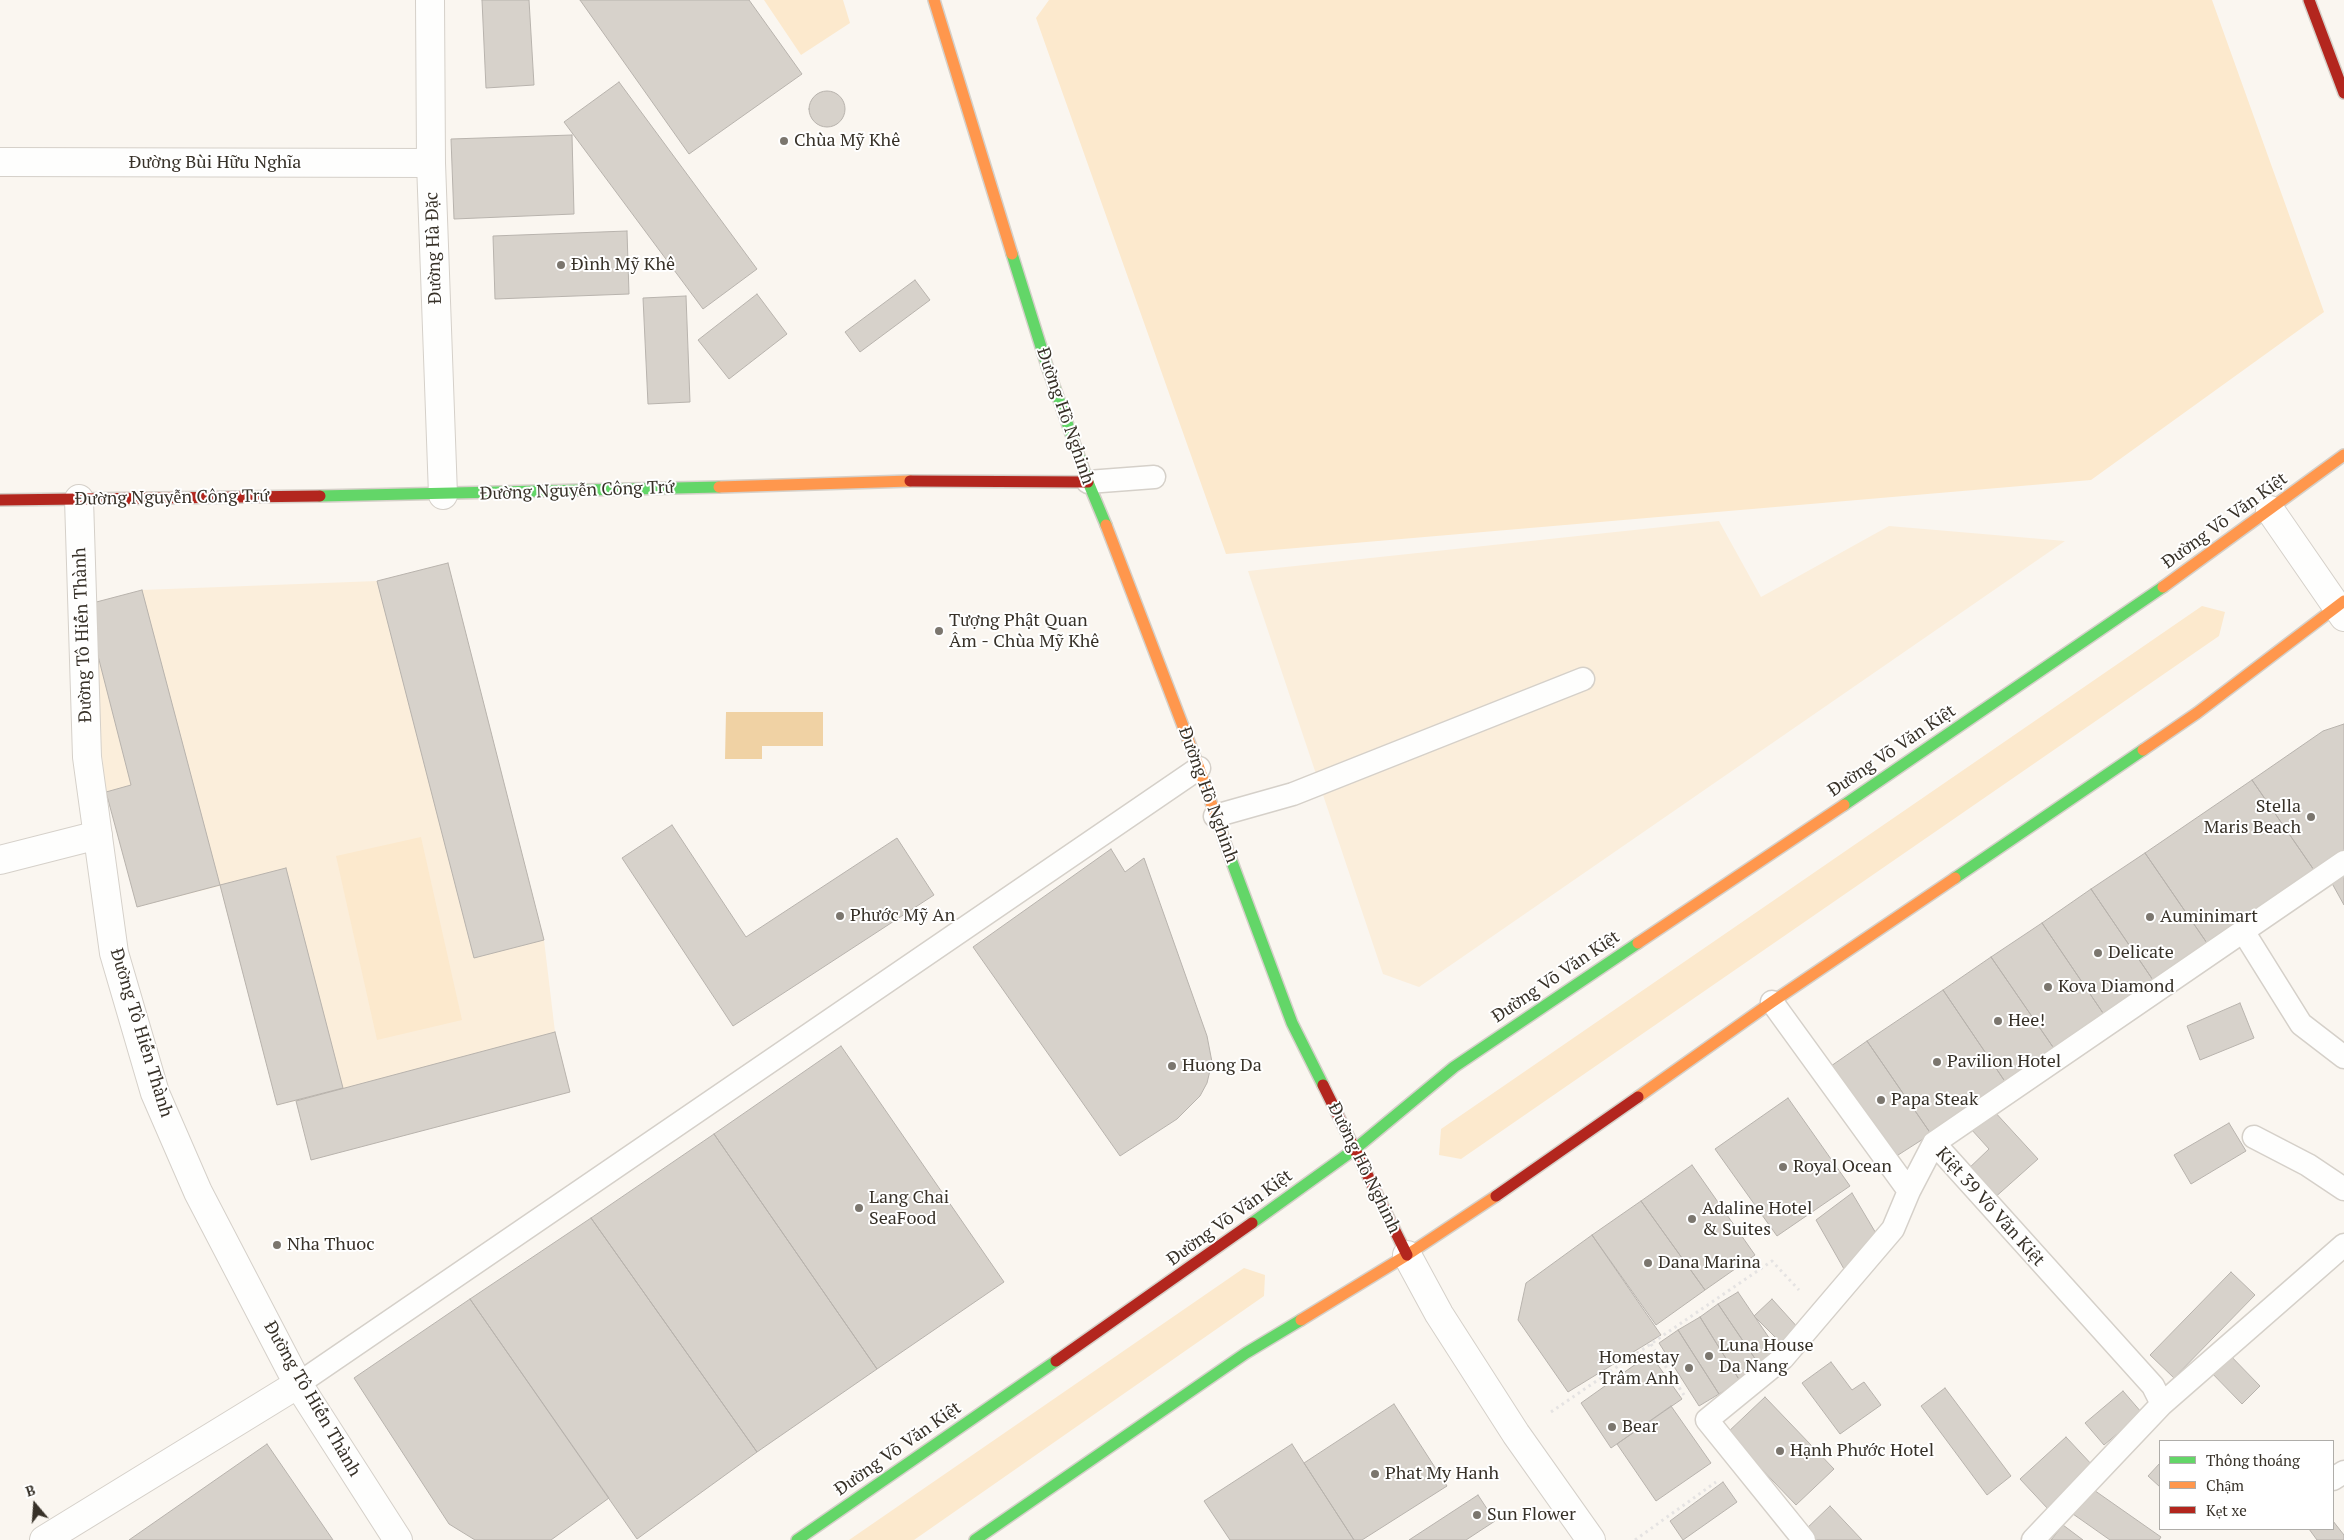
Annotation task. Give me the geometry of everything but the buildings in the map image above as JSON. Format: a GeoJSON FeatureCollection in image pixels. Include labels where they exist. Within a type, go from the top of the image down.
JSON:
{"type":"FeatureCollection","features":[{"type":"Feature","properties":{"kind":"main road","name":"Đường Hồ Nghinh"},"geometry":{"type":"LineString","coordinates":[[934,0],[1046,366],[1088,482],[1123,565],[1200,768],[1215,816],[1292,1023],[1407,1255]]}},
{"type":"Feature","properties":{"kind":"main road"},"geometry":{"type":"LineString","coordinates":[[2309,0],[2344,93]]}},
{"type":"Feature","properties":{"kind":"main road","name":"Đường Võ Văn Kiệt"},"geometry":{"type":"LineString","coordinates":[[797,1540],[1188,1270],[1355,1149],[1454,1067],[2128,614],[2344,455]]}},
{"type":"Feature","properties":{"kind":"main road","name":"Đường Nguyễn Công Trứ"},"geometry":{"type":"LineString","coordinates":[[0,500],[443,495],[937,480],[1088,482]]}},
{"type":"Feature","properties":{"kind":"main road"},"geometry":{"type":"LineString","coordinates":[[974,1540],[1246,1353],[1407,1255],[1531,1173],[1772,1002],[2197,713],[2342,608]]}},
{"type":"Feature","properties":{"kind":"street","name":"Đường Hà Đặc"},"geometry":{"type":"LineString","coordinates":[[430,0],[431,163],[443,495]]}},
{"type":"Feature","properties":{"kind":"street","name":"Đường Bùi Hữu Nghĩa"},"geometry":{"type":"LineString","coordinates":[[0,162],[431,163]]}},
{"type":"Feature","properties":{"kind":"street","name":"Đường Tô Hiến Thành"},"geometry":{"type":"LineString","coordinates":[[79,499],[87,757],[114,953],[155,1093],[198,1192],[298,1384],[398,1540]]}},
{"type":"Feature","properties":{"kind":"street"},"geometry":{"type":"LineString","coordinates":[[2270,510],[2342,608]]}},
{"type":"Feature","properties":{"kind":"street"},"geometry":{"type":"LineString","coordinates":[[0,860],[98,836]]}},
{"type":"Feature","properties":{"kind":"street","name":"Đường Hồ Nghinh"},"geometry":{"type":"LineString","coordinates":[[1407,1255],[1449,1330],[1516,1434],[1591,1540]]}},
{"type":"Feature","properties":{"kind":"street"},"geometry":{"type":"LineString","coordinates":[[44,1540],[298,1384]]}},
{"type":"Feature","properties":{"kind":"lane","name":"Đường Nguyễn Công Trứ"},"geometry":{"type":"LineString","coordinates":[[1088,482],[1154,477]]}},
{"type":"Feature","properties":{"kind":"lane"},"geometry":{"type":"LineString","coordinates":[[1215,816],[1293,794],[1583,679]]}},
{"type":"Feature","properties":{"kind":"lane"},"geometry":{"type":"LineString","coordinates":[[298,1384],[1200,768]]}},
{"type":"Feature","properties":{"kind":"lane"},"geometry":{"type":"LineString","coordinates":[[1934,1143],[2344,862]]}},
{"type":"Feature","properties":{"kind":"lane"},"geometry":{"type":"LineString","coordinates":[[2243,931],[2301,1024],[2344,1057]]}},
{"type":"Feature","properties":{"kind":"lane"},"geometry":{"type":"LineString","coordinates":[[1772,1002],[1909,1191]]}},
{"type":"Feature","properties":{"kind":"lane"},"geometry":{"type":"LineString","coordinates":[[2254,1137],[2308,1165],[2344,1189]]}},
{"type":"Feature","properties":{"kind":"lane","name":"Kiệt 39 Võ Văn Kiệt"},"geometry":{"type":"LineString","coordinates":[[1707,1420],[1783,1358],[1894,1229],[1909,1191],[1934,1143],[2153,1386],[2162,1404]]}},
{"type":"Feature","properties":{"kind":"lane"},"geometry":{"type":"LineString","coordinates":[[2033,1540],[2162,1404],[2344,1245]]}},
{"type":"Feature","properties":{"kind":"lane"},"geometry":{"type":"LineString","coordinates":[[1707,1420],[1804,1540]]}},
{"type":"Feature","properties":{"kind":"path"},"geometry":{"type":"LineString","coordinates":[[1551,1412],[1772,1261],[1821,1315]]}},
{"type":"Feature","properties":{"kind":"path"},"geometry":{"type":"LineString","coordinates":[[1651,1344],[1696,1413],[1707,1420]]}},
{"type":"Feature","properties":{"kind":"path"},"geometry":{"type":"LineString","coordinates":[[1635,1540],[1720,1480]]}},
{"type":"Feature","properties":{"kind":"shaded area"},"geometry":{"type":"Polygon","coordinates":[[[764,0],[843,0],[850,23],[801,55],[764,0]]]}},
{"type":"Feature","properties":{"kind":"shaded area"},"geometry":{"type":"Polygon","coordinates":[[[1049,0],[2212,0],[2324,312],[2091,480],[1226,554],[1036,18],[1049,0]]]}},
{"type":"Feature","properties":{"kind":"shaded area"},"geometry":{"type":"Polygon","coordinates":[[[1719,521],[1761,597],[1889,526],[2065,541],[1419,987],[1383,974],[1248,571],[1719,521]]]}},
{"type":"Feature","properties":{"kind":"shaded area"},"geometry":{"type":"Polygon","coordinates":[[[448,563],[544,940],[555,1032],[570,1092],[311,1160],[296,1101],[277,1105],[220,886],[137,907],[106,792],[85,605],[142,590],[377,581],[448,563]]]}},
{"type":"Feature","properties":{"kind":"shaded area"},"geometry":{"type":"Polygon","coordinates":[[[2202,606],[2225,612],[2219,636],[1461,1159],[1439,1155],[1441,1129],[2202,606]]]}},
{"type":"Feature","properties":{"kind":"shaded area"},"geometry":{"type":"Polygon","coordinates":[[[726,712],[823,712],[823,746],[762,746],[762,759],[725,759],[726,712]]]}},
{"type":"Feature","properties":{"kind":"shaded area"},"geometry":{"type":"Polygon","coordinates":[[[421,837],[462,1020],[377,1040],[336,856],[421,837]]]}},
{"type":"Feature","properties":{"kind":"shaded area"},"geometry":{"type":"Polygon","coordinates":[[[1244,1268],[1265,1275],[1264,1296],[914,1540],[849,1540],[1244,1268]]]}},
{"type":"Feature","properties":{"kind":"traffic: fast"},"geometry":{"type":"LineString","coordinates":[[1012,254],[1047,366],[1088,482],[1106,525]]}},
{"type":"Feature","properties":{"kind":"traffic: fast"},"geometry":{"type":"LineString","coordinates":[[320,496],[719,487]]}},
{"type":"Feature","properties":{"kind":"traffic: fast"},"geometry":{"type":"LineString","coordinates":[[1844,805],[2163,587]]}},
{"type":"Feature","properties":{"kind":"traffic: fast"},"geometry":{"type":"LineString","coordinates":[[1955,878],[2143,750]]}},
{"type":"Feature","properties":{"kind":"traffic: fast"},"geometry":{"type":"LineString","coordinates":[[1229,854],[1292,1023],[1323,1085]]}},
{"type":"Feature","properties":{"kind":"traffic: fast"},"geometry":{"type":"LineString","coordinates":[[1252,1223],[1355,1149],[1454,1067],[1638,943]]}},
{"type":"Feature","properties":{"kind":"traffic: fast"},"geometry":{"type":"LineString","coordinates":[[975,1540],[1246,1353],[1301,1320]]}},
{"type":"Feature","properties":{"kind":"traffic: fast"},"geometry":{"type":"LineString","coordinates":[[797,1540],[1056,1361]]}},
{"type":"Feature","properties":{"kind":"traffic: slow"},"geometry":{"type":"LineString","coordinates":[[934,0],[1012,254]]}},
{"type":"Feature","properties":{"kind":"traffic: slow"},"geometry":{"type":"LineString","coordinates":[[2163,587],[2344,455]]}},
{"type":"Feature","properties":{"kind":"traffic: slow"},"geometry":{"type":"LineString","coordinates":[[719,487],[910,481]]}},
{"type":"Feature","properties":{"kind":"traffic: slow"},"geometry":{"type":"LineString","coordinates":[[1106,525],[1199,768],[1229,854]]}},
{"type":"Feature","properties":{"kind":"traffic: slow"},"geometry":{"type":"LineString","coordinates":[[2143,750],[2197,713],[2344,601]]}},
{"type":"Feature","properties":{"kind":"traffic: slow"},"geometry":{"type":"LineString","coordinates":[[1638,943],[1844,805]]}},
{"type":"Feature","properties":{"kind":"traffic: slow"},"geometry":{"type":"LineString","coordinates":[[1638,1097],[1772,1002],[1955,878]]}},
{"type":"Feature","properties":{"kind":"traffic: slow"},"geometry":{"type":"LineString","coordinates":[[1301,1320],[1407,1255],[1496,1196]]}},
{"type":"Feature","properties":{"kind":"traffic: jam"},"geometry":{"type":"LineString","coordinates":[[2309,0],[2344,93]]}},
{"type":"Feature","properties":{"kind":"traffic: jam"},"geometry":{"type":"LineString","coordinates":[[910,481],[1088,482]]}},
{"type":"Feature","properties":{"kind":"traffic: jam"},"geometry":{"type":"LineString","coordinates":[[0,500],[320,496]]}},
{"type":"Feature","properties":{"kind":"traffic: jam"},"geometry":{"type":"LineString","coordinates":[[1323,1085],[1407,1255]]}},
{"type":"Feature","properties":{"kind":"traffic: jam"},"geometry":{"type":"LineString","coordinates":[[1496,1196],[1638,1097]]}},
{"type":"Feature","properties":{"kind":"traffic: jam"},"geometry":{"type":"LineString","coordinates":[[1056,1361],[1252,1223]]}},
{"type":"Feature","properties":{"kind":"place","name":"Chùa Mỹ Khê"},"geometry":{"type":"Point","coordinates":[784,141]}},
{"type":"Feature","properties":{"kind":"place","name":"Đình Mỹ Khê"},"geometry":{"type":"Point","coordinates":[561,265]}},
{"type":"Feature","properties":{"kind":"place","name":"Tượng Phật Quan Âm - Chùa Mỹ Khê"},"geometry":{"type":"Point","coordinates":[939,631]}},
{"type":"Feature","properties":{"kind":"place","name":"Stella Maris Beach"},"geometry":{"type":"Point","coordinates":[2311,817]}},
{"type":"Feature","properties":{"kind":"place","name":"Phước Mỹ An"},"geometry":{"type":"Point","coordinates":[840,916]}},
{"type":"Feature","properties":{"kind":"place","name":"Auminimart"},"geometry":{"type":"Point","coordinates":[2150,917]}},
{"type":"Feature","properties":{"kind":"place","name":"Delicate"},"geometry":{"type":"Point","coordinates":[2098,953]}},
{"type":"Feature","properties":{"kind":"place","name":"Kova Diamond"},"geometry":{"type":"Point","coordinates":[2048,987]}},
{"type":"Feature","properties":{"kind":"place","name":"Hee!"},"geometry":{"type":"Point","coordinates":[1998,1021]}},
{"type":"Feature","properties":{"kind":"place","name":"Pavilion Hotel"},"geometry":{"type":"Point","coordinates":[1937,1062]}},
{"type":"Feature","properties":{"kind":"place","name":"Huong Da"},"geometry":{"type":"Point","coordinates":[1172,1066]}},
{"type":"Feature","properties":{"kind":"place","name":"Papa Steak"},"geometry":{"type":"Point","coordinates":[1881,1100]}},
{"type":"Feature","properties":{"kind":"place","name":"Royal Ocean"},"geometry":{"type":"Point","coordinates":[1783,1167]}},
{"type":"Feature","properties":{"kind":"place","name":"Lang Chai SeaFood"},"geometry":{"type":"Point","coordinates":[859,1208]}},
{"type":"Feature","properties":{"kind":"place","name":"Adaline Hotel & Suites"},"geometry":{"type":"Point","coordinates":[1692,1219]}},
{"type":"Feature","properties":{"kind":"place","name":"Nha Thuoc"},"geometry":{"type":"Point","coordinates":[277,1245]}},
{"type":"Feature","properties":{"kind":"place","name":"Dana Marina"},"geometry":{"type":"Point","coordinates":[1648,1263]}},
{"type":"Feature","properties":{"kind":"place","name":"Luna House Da Nang"},"geometry":{"type":"Point","coordinates":[1709,1356]}},
{"type":"Feature","properties":{"kind":"place","name":"Homestay Trâm Anh"},"geometry":{"type":"Point","coordinates":[1689,1368]}},
{"type":"Feature","properties":{"kind":"place","name":"Bear"},"geometry":{"type":"Point","coordinates":[1612,1427]}},
{"type":"Feature","properties":{"kind":"place","name":"Hạnh Phước Hotel"},"geometry":{"type":"Point","coordinates":[1780,1451]}},
{"type":"Feature","properties":{"kind":"place","name":"Phat My Hanh"},"geometry":{"type":"Point","coordinates":[1375,1474]}},
{"type":"Feature","properties":{"kind":"place","name":"Sun Flower"},"geometry":{"type":"Point","coordinates":[1477,1515]}}]}
